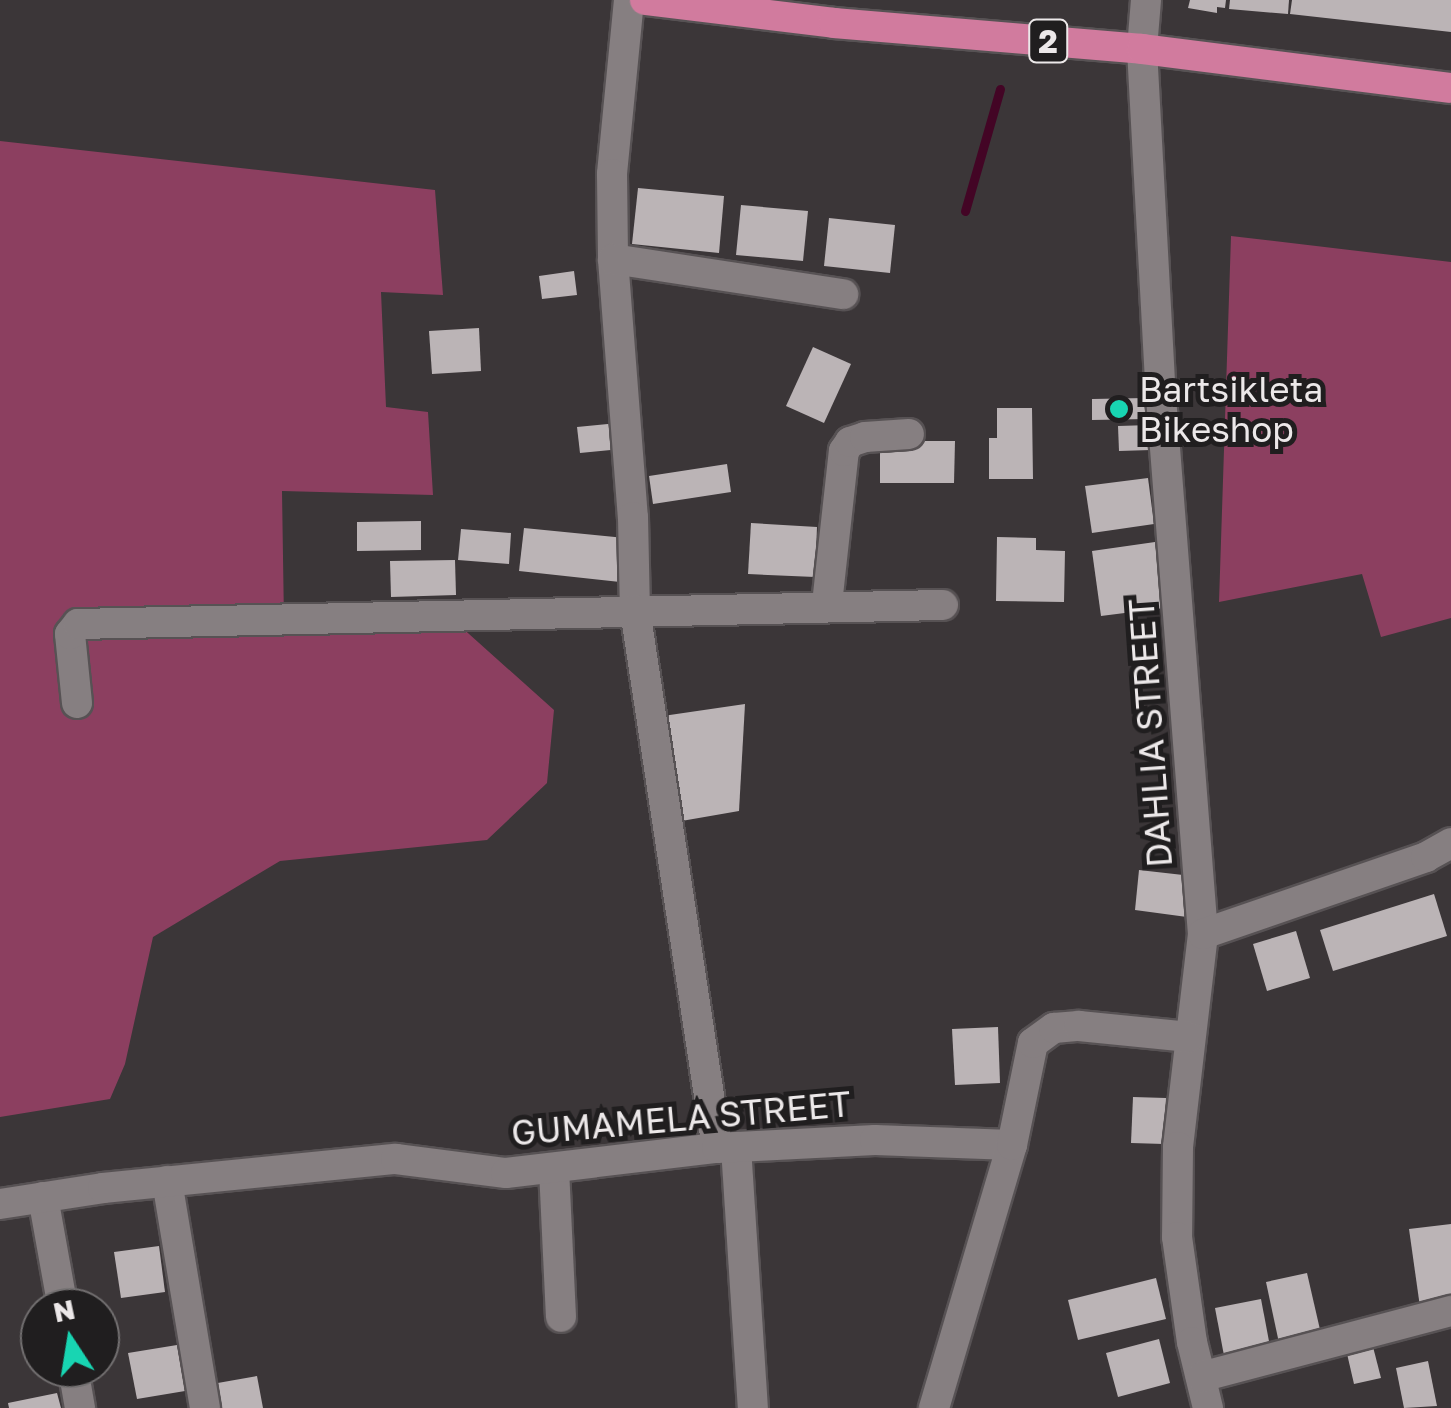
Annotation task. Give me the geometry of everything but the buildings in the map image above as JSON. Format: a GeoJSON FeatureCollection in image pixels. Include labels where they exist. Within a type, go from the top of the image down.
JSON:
{"type":"FeatureCollection","features":[{"type":"Feature","properties":{"kind":"highway","name":"2"},"geometry":{"type":"LineString","coordinates":[[645,0],[834,11],[1451,88]]}},
{"type":"Feature","properties":{"kind":"street"},"geometry":{"type":"LineString","coordinates":[[629,0],[612,174],[613,259],[632,503],[635,610],[727,1147],[753,1408]]}},
{"type":"Feature","properties":{"kind":"street","name":"DAHLIA STREET"},"geometry":{"type":"LineString","coordinates":[[1146,0],[1142,49],[1161,397],[1203,934],[1178,1147],[1177,1237],[1208,1408]]}},
{"type":"Feature","properties":{"kind":"street"},"geometry":{"type":"LineString","coordinates":[[613,259],[843,294]]}},
{"type":"Feature","properties":{"kind":"street"},"geometry":{"type":"LineString","coordinates":[[828,604],[844,451],[850,442],[865,438],[909,434]]}},
{"type":"Feature","properties":{"kind":"street"},"geometry":{"type":"LineString","coordinates":[[77,703],[70,634],[78,624],[828,604],[942,605]]}},
{"type":"Feature","properties":{"kind":"street"},"geometry":{"type":"LineString","coordinates":[[1203,934],[1450,848]]}},
{"type":"Feature","properties":{"kind":"street"},"geometry":{"type":"LineString","coordinates":[[934,1408],[1012,1145],[1033,1043],[1054,1028],[1188,1037]]}},
{"type":"Feature","properties":{"kind":"street","name":"GUMAMELA STREET"},"geometry":{"type":"LineString","coordinates":[[0,1204],[167,1180],[396,1158],[506,1173],[727,1147],[875,1140],[1012,1145]]}},
{"type":"Feature","properties":{"kind":"street"},"geometry":{"type":"LineString","coordinates":[[554,1169],[561,1317]]}},
{"type":"Feature","properties":{"kind":"street"},"geometry":{"type":"LineString","coordinates":[[167,1180],[206,1408]]}},
{"type":"Feature","properties":{"kind":"street"},"geometry":{"type":"LineString","coordinates":[[43,1198],[59,1288]]}},
{"type":"Feature","properties":{"kind":"street"},"geometry":{"type":"LineString","coordinates":[[1201,1377],[1451,1312]]}},
{"type":"Feature","properties":{"kind":"shaded area"},"geometry":{"type":"Polygon","coordinates":[[[0,141],[435,190],[443,295],[381,292],[386,407],[428,412],[433,495],[282,491],[284,621],[459,625],[554,710],[547,783],[487,840],[280,861],[153,937],[125,1064],[110,1099],[0,1117],[0,141]]]}},
{"type":"Feature","properties":{"kind":"shaded area"},"geometry":{"type":"Polygon","coordinates":[[[1231,236],[1451,262],[1451,618],[1381,637],[1362,574],[1219,602],[1231,236]]]}},
{"type":"Feature","properties":{"kind":"waterway"},"geometry":{"type":"LineString","coordinates":[[965,211],[1000,89]]}},
{"type":"Feature","properties":{"kind":"place","name":"Bartsikleta Bikeshop"},"geometry":{"type":"Point","coordinates":[1119,409]}}]}
